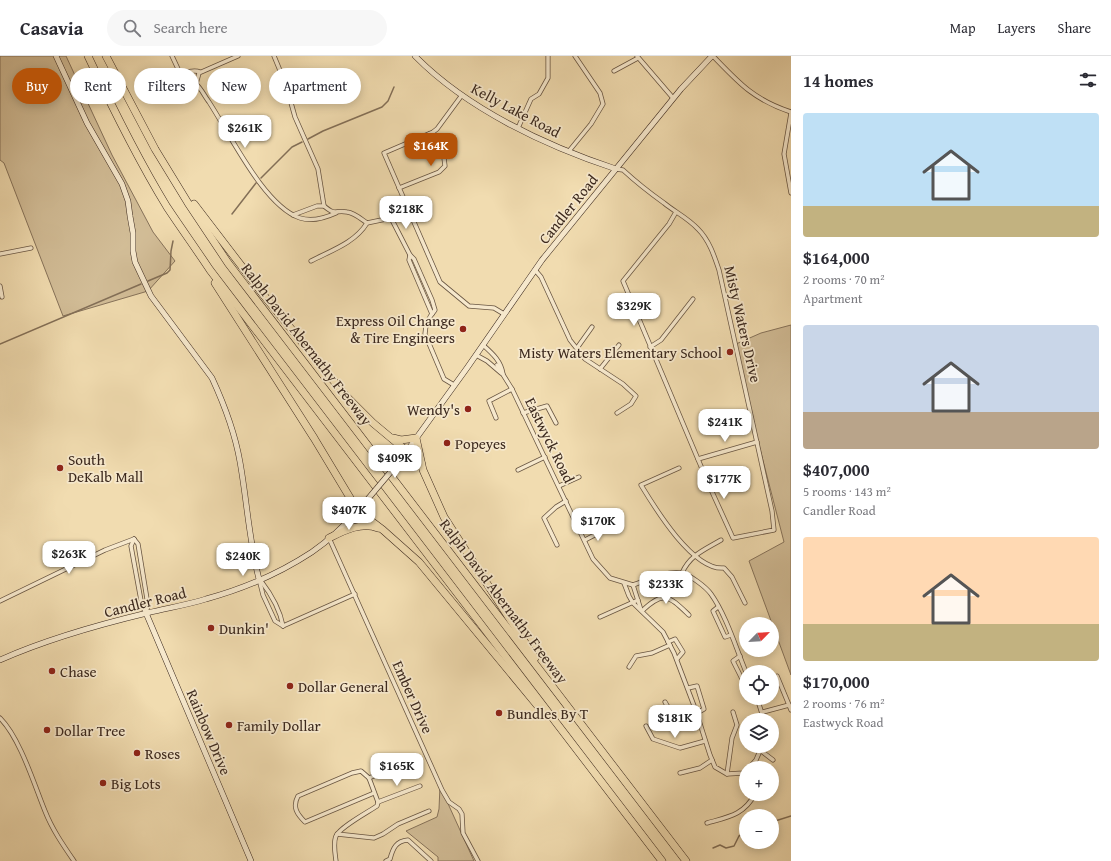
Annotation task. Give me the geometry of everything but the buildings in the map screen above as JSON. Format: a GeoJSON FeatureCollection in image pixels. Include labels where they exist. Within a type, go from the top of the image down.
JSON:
{"type":"FeatureCollection","features":[{"type":"Feature","properties":{"kind":"highway","name":"Ralph David Abernathy Freeway"},"geometry":{"type":"LineString","coordinates":[[88,56],[133,147],[156,187],[180,225],[227,292],[458,592],[662,861]]}},
{"type":"Feature","properties":{"kind":"highway","name":"Ralph David Abernathy Freeway"},"geometry":{"type":"LineString","coordinates":[[106,56],[155,149],[188,203],[228,262],[686,861]]}},
{"type":"Feature","properties":{"kind":"highway"},"geometry":{"type":"LineString","coordinates":[[155,149],[189,198],[315,359],[355,405],[373,423],[421,463]]}},
{"type":"Feature","properties":{"kind":"highway"},"geometry":{"type":"LineString","coordinates":[[180,225],[314,438],[358,511],[383,530],[419,562],[606,789]]}},
{"type":"Feature","properties":{"kind":"highway"},"geometry":{"type":"LineString","coordinates":[[390,437],[401,440],[416,438],[421,463],[444,517],[512,624],[577,719]]}},
{"type":"Feature","properties":{"kind":"highway"},"geometry":{"type":"LineString","coordinates":[[329,538],[342,532],[366,525],[374,526],[383,530]]}},
{"type":"Feature","properties":{"kind":"street"},"geometry":{"type":"LineString","coordinates":[[56,56],[87,123],[122,184],[128,201],[132,233],[132,251],[135,262],[151,296],[212,378],[218,392],[234,436],[240,461],[253,554],[263,595],[275,621],[283,626]]}},
{"type":"Feature","properties":{"kind":"street"},"geometry":{"type":"LineString","coordinates":[[172,56],[176,68]]}},
{"type":"Feature","properties":{"kind":"street"},"geometry":{"type":"LineString","coordinates":[[199,75],[200,72],[238,56]]}},
{"type":"Feature","properties":{"kind":"street"},"geometry":{"type":"LineString","coordinates":[[274,56],[286,84],[295,117],[318,169],[324,206],[331,212],[336,213]]}},
{"type":"Feature","properties":{"kind":"street","name":"Kelly Lake Road"},"geometry":{"type":"LineString","coordinates":[[415,56],[450,87],[518,128],[616,169]]}},
{"type":"Feature","properties":{"kind":"street"},"geometry":{"type":"LineString","coordinates":[[518,128],[531,99],[539,94],[548,78],[548,56]]}},
{"type":"Feature","properties":{"kind":"street"},"geometry":{"type":"LineString","coordinates":[[569,150],[591,124],[603,104],[600,93],[575,56]]}},
{"type":"Feature","properties":{"kind":"street"},"geometry":{"type":"LineString","coordinates":[[712,56],[755,96],[765,102],[791,112],[784,154],[791,193]]}},
{"type":"Feature","properties":{"kind":"street","name":"Candler Road"},"geometry":{"type":"LineString","coordinates":[[0,660],[26,648],[57,637],[228,593],[260,579],[313,552],[358,511],[399,462],[535,270],[673,98],[712,56]]}},
{"type":"Feature","properties":{"kind":"street"},"geometry":{"type":"LineString","coordinates":[[614,70],[638,57],[673,98]]}},
{"type":"Feature","properties":{"kind":"street"},"geometry":{"type":"LineString","coordinates":[[199,88],[237,150],[269,195],[293,216],[302,219],[319,220],[336,213],[347,212],[357,216],[367,223],[391,218],[410,255],[414,259],[432,300],[435,310],[425,329],[425,334],[444,379],[454,385]]}},
{"type":"Feature","properties":{"kind":"street"},"geometry":{"type":"LineString","coordinates":[[462,95],[437,129],[429,134],[384,153],[440,282],[469,306],[494,308],[504,314]]}},
{"type":"Feature","properties":{"kind":"street"},"geometry":{"type":"LineString","coordinates":[[399,188],[439,172],[445,166],[444,158],[429,134]]}},
{"type":"Feature","properties":{"kind":"street","name":"Misty Waters Drive"},"geometry":{"type":"LineString","coordinates":[[616,169],[623,170],[663,203],[699,229],[714,253],[772,511],[774,530],[733,538],[698,460]]}},
{"type":"Feature","properties":{"kind":"street"},"geometry":{"type":"LineString","coordinates":[[293,216],[317,206],[324,206]]}},
{"type":"Feature","properties":{"kind":"street"},"geometry":{"type":"LineString","coordinates":[[676,212],[669,224],[623,281],[698,460],[757,442]]}},
{"type":"Feature","properties":{"kind":"street"},"geometry":{"type":"LineString","coordinates":[[311,261],[355,238],[363,230],[367,223]]}},
{"type":"Feature","properties":{"kind":"street"},"geometry":{"type":"LineString","coordinates":[[0,254],[31,248]]}},
{"type":"Feature","properties":{"kind":"street"},"geometry":{"type":"LineString","coordinates":[[535,270],[541,277],[570,340],[585,359],[623,384],[636,396],[631,404],[617,414]]}},
{"type":"Feature","properties":{"kind":"street"},"geometry":{"type":"LineString","coordinates":[[0,286],[2,297]]}},
{"type":"Feature","properties":{"kind":"street"},"geometry":{"type":"LineString","coordinates":[[650,347],[661,340],[693,299]]}},
{"type":"Feature","properties":{"kind":"street"},"geometry":{"type":"LineString","coordinates":[[577,348],[592,327]]}},
{"type":"Feature","properties":{"kind":"street","name":"Eastwyck Road"},"geometry":{"type":"LineString","coordinates":[[483,345],[499,361],[502,366],[503,375]]}},
{"type":"Feature","properties":{"kind":"street"},"geometry":{"type":"LineString","coordinates":[[600,369],[619,345]]}},
{"type":"Feature","properties":{"kind":"street","name":"Eastwyck Road"},"geometry":{"type":"LineString","coordinates":[[476,355],[495,366],[512,389],[593,559],[610,578],[633,585]]}},
{"type":"Feature","properties":{"kind":"street"},"geometry":{"type":"LineString","coordinates":[[495,366],[499,361]]}},
{"type":"Feature","properties":{"kind":"street"},"geometry":{"type":"LineString","coordinates":[[496,418],[489,401],[512,389]]}},
{"type":"Feature","properties":{"kind":"street"},"geometry":{"type":"LineString","coordinates":[[523,413],[547,406],[556,423]]}},
{"type":"Feature","properties":{"kind":"street"},"geometry":{"type":"LineString","coordinates":[[518,470],[545,457]]}},
{"type":"Feature","properties":{"kind":"street"},"geometry":{"type":"LineString","coordinates":[[679,468],[642,485],[660,516],[679,540],[696,555],[711,565],[724,568],[732,577],[745,603]]}},
{"type":"Feature","properties":{"kind":"street"},"geometry":{"type":"LineString","coordinates":[[559,486],[579,477]]}},
{"type":"Feature","properties":{"kind":"street"},"geometry":{"type":"LineString","coordinates":[[557,545],[544,518],[556,507],[566,501]]}},
{"type":"Feature","properties":{"kind":"street"},"geometry":{"type":"LineString","coordinates":[[585,540],[608,528],[611,530]]}},
{"type":"Feature","properties":{"kind":"street","name":"Ember Drive"},"geometry":{"type":"LineString","coordinates":[[329,538],[442,790],[449,802],[459,809],[462,814],[463,833],[478,861]]}},
{"type":"Feature","properties":{"kind":"street"},"geometry":{"type":"LineString","coordinates":[[0,601],[105,550],[134,539]]}},
{"type":"Feature","properties":{"kind":"street"},"geometry":{"type":"LineString","coordinates":[[134,539],[131,546],[142,606],[146,613]]}},
{"type":"Feature","properties":{"kind":"street"},"geometry":{"type":"LineString","coordinates":[[134,539],[138,544],[148,605],[146,613]]}},
{"type":"Feature","properties":{"kind":"street"},"geometry":{"type":"LineString","coordinates":[[682,573],[686,563],[720,540]]}},
{"type":"Feature","properties":{"kind":"street"},"geometry":{"type":"LineString","coordinates":[[642,611],[633,585],[666,573],[682,573],[692,578],[710,592],[739,654]]}},
{"type":"Feature","properties":{"kind":"street"},"geometry":{"type":"LineString","coordinates":[[260,579],[270,592],[282,618],[283,626]]}},
{"type":"Feature","properties":{"kind":"street"},"geometry":{"type":"LineString","coordinates":[[624,583],[633,603],[663,632],[669,643],[688,688],[705,741],[716,767],[727,774],[739,773]]}},
{"type":"Feature","properties":{"kind":"street"},"geometry":{"type":"LineString","coordinates":[[283,626],[354,594]]}},
{"type":"Feature","properties":{"kind":"street"},"geometry":{"type":"LineString","coordinates":[[642,611],[650,603],[658,599],[668,597],[689,615]]}},
{"type":"Feature","properties":{"kind":"street"},"geometry":{"type":"LineString","coordinates":[[600,617],[638,600]]}},
{"type":"Feature","properties":{"kind":"street"},"geometry":{"type":"LineString","coordinates":[[718,607],[713,611],[725,637],[731,635]]}},
{"type":"Feature","properties":{"kind":"street","name":"Rainbow Drive"},"geometry":{"type":"LineString","coordinates":[[146,613],[251,861]]}},
{"type":"Feature","properties":{"kind":"street"},"geometry":{"type":"LineString","coordinates":[[629,667],[636,656],[652,653],[676,640],[683,652],[677,660]]}},
{"type":"Feature","properties":{"kind":"street"},"geometry":{"type":"LineString","coordinates":[[739,657],[733,661],[739,673]]}},
{"type":"Feature","properties":{"kind":"street"},"geometry":{"type":"LineString","coordinates":[[779,681],[791,710]]}},
{"type":"Feature","properties":{"kind":"street"},"geometry":{"type":"LineString","coordinates":[[665,702],[674,722],[704,709],[697,686],[688,688]]}},
{"type":"Feature","properties":{"kind":"street"},"geometry":{"type":"LineString","coordinates":[[760,705],[763,712],[788,705]]}},
{"type":"Feature","properties":{"kind":"street"},"geometry":{"type":"LineString","coordinates":[[727,774],[732,738],[737,725],[733,712]]}},
{"type":"Feature","properties":{"kind":"street"},"geometry":{"type":"LineString","coordinates":[[0,718],[13,735],[59,839],[74,861]]}},
{"type":"Feature","properties":{"kind":"street"},"geometry":{"type":"LineString","coordinates":[[646,726],[653,739],[671,746],[680,748],[705,741]]}},
{"type":"Feature","properties":{"kind":"street"},"geometry":{"type":"LineString","coordinates":[[766,753],[773,760]]}},
{"type":"Feature","properties":{"kind":"street"},"geometry":{"type":"LineString","coordinates":[[680,774],[700,768],[712,760]]}},
{"type":"Feature","properties":{"kind":"street"},"geometry":{"type":"LineString","coordinates":[[369,778],[409,761]]}},
{"type":"Feature","properties":{"kind":"street"},"geometry":{"type":"LineString","coordinates":[[374,793],[305,822],[295,809],[295,801],[298,796],[352,773],[361,771],[369,778],[378,802]]}},
{"type":"Feature","properties":{"kind":"street"},"geometry":{"type":"LineString","coordinates":[[336,861],[334,841],[336,834],[348,824],[377,806],[378,802],[420,786]]}},
{"type":"Feature","properties":{"kind":"street"},"geometry":{"type":"LineString","coordinates":[[707,823],[734,815],[746,807],[750,801]]}},
{"type":"Feature","properties":{"kind":"street"},"geometry":{"type":"LineString","coordinates":[[336,834],[374,838],[398,824],[429,811]]}},
{"type":"Feature","properties":{"kind":"street"},"geometry":{"type":"LineString","coordinates":[[390,860],[394,848],[402,841],[408,840],[431,861]]}},
{"type":"Feature","properties":{"kind":"shaded area"},"geometry":{"type":"Polygon","coordinates":[[[0,56],[66,56],[72,68],[70,68],[70,104],[88,104],[112,155],[153,232],[175,261],[148,291],[63,316],[4,163],[0,160],[0,56]]]}},
{"type":"Feature","properties":{"kind":"shaded area"},"geometry":{"type":"Polygon","coordinates":[[[791,325],[791,675],[779,642],[779,617],[770,617],[749,561],[784,542],[759,445],[736,344],[761,333],[791,325]]]}},
{"type":"Feature","properties":{"kind":"shaded area"},"geometry":{"type":"Polygon","coordinates":[[[440,786],[474,861],[438,861],[438,857],[406,831],[437,817],[439,809],[440,786]]]}},
{"type":"Feature","properties":{"kind":"waterway"},"geometry":{"type":"LineString","coordinates":[[308,139],[323,131],[382,107],[388,101],[394,87]]}},
{"type":"Feature","properties":{"kind":"waterway"},"geometry":{"type":"LineString","coordinates":[[261,178],[292,147],[302,142]]}},
{"type":"Feature","properties":{"kind":"waterway"},"geometry":{"type":"LineString","coordinates":[[232,214],[256,183]]}},
{"type":"Feature","properties":{"kind":"waterway"},"geometry":{"type":"LineString","coordinates":[[148,281],[167,273],[170,270],[173,241]]}},
{"type":"Feature","properties":{"kind":"waterway"},"geometry":{"type":"LineString","coordinates":[[0,344],[141,284]]}},
{"type":"Feature","properties":{"kind":"waterway"},"geometry":{"type":"LineString","coordinates":[[779,820],[791,816]]}},
{"type":"Feature","properties":{"kind":"waterway"},"geometry":{"type":"LineString","coordinates":[[713,848],[720,845],[726,848],[734,846],[739,836]]}},
{"type":"Feature","properties":{"kind":"place","name":"Express Oil Change & Tire Engineers"},"geometry":{"type":"Point","coordinates":[463,329]}},
{"type":"Feature","properties":{"kind":"place","name":"Misty Waters Elementary School"},"geometry":{"type":"Point","coordinates":[730,352]}},
{"type":"Feature","properties":{"kind":"place","name":"Wendy's"},"geometry":{"type":"Point","coordinates":[468,409]}},
{"type":"Feature","properties":{"kind":"place","name":"Popeyes"},"geometry":{"type":"Point","coordinates":[447,443]}},
{"type":"Feature","properties":{"kind":"place","name":"South DeKalb Mall"},"geometry":{"type":"Point","coordinates":[60,468]}},
{"type":"Feature","properties":{"kind":"place","name":"Dunkin'"},"geometry":{"type":"Point","coordinates":[211,628]}},
{"type":"Feature","properties":{"kind":"place","name":"Chase"},"geometry":{"type":"Point","coordinates":[52,671]}},
{"type":"Feature","properties":{"kind":"place","name":"Dollar General"},"geometry":{"type":"Point","coordinates":[290,686]}},
{"type":"Feature","properties":{"kind":"place","name":"Bundles By T"},"geometry":{"type":"Point","coordinates":[499,713]}},
{"type":"Feature","properties":{"kind":"place","name":"Family Dollar"},"geometry":{"type":"Point","coordinates":[229,725]}},
{"type":"Feature","properties":{"kind":"place","name":"Dollar Tree"},"geometry":{"type":"Point","coordinates":[47,730]}},
{"type":"Feature","properties":{"kind":"place","name":"Roses"},"geometry":{"type":"Point","coordinates":[137,753]}},
{"type":"Feature","properties":{"kind":"place","name":"Big Lots"},"geometry":{"type":"Point","coordinates":[103,783]}}]}
